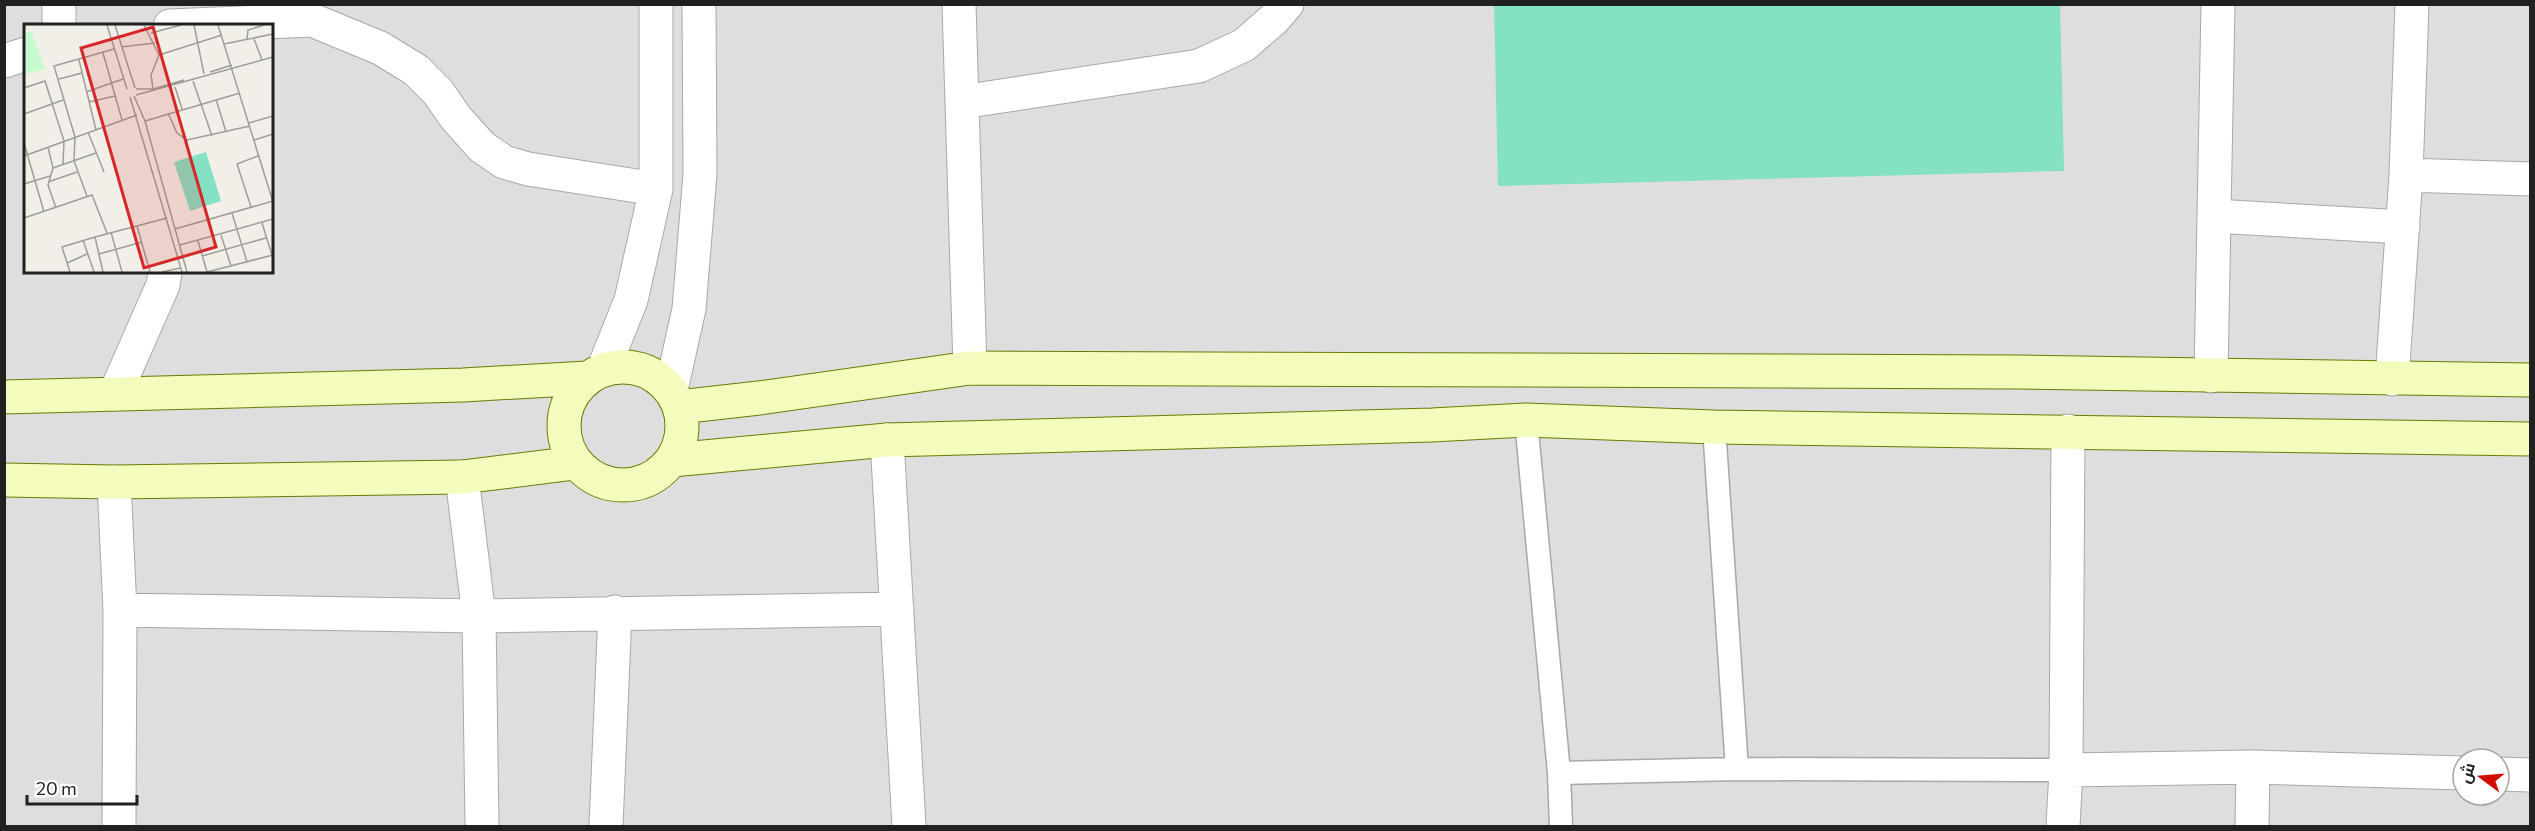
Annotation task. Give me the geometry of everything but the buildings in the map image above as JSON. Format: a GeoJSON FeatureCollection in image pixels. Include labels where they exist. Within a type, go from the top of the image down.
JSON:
{"type":"FeatureCollection","features":[{"type":"Feature","properties":{"kind":"main road"},"geometry":{"type":"LineString","coordinates":[[4,397],[463,385],[595,374],[622,367],[640,369],[657,377],[675,398],[683,425],[680,443],[672,460],[659,474],[643,483],[624,486],[606,483],[589,475],[575,463],[567,446],[563,428],[566,409],[574,392],[595,374]]}},
{"type":"Feature","properties":{"kind":"main road"},"geometry":{"type":"LineString","coordinates":[[675,398],[759,398],[970,368],[2018,372],[2530,380]]}},
{"type":"Feature","properties":{"kind":"main road"},"geometry":{"type":"LineString","coordinates":[[672,460],[887,440],[1420,426],[1526,420],[1714,427],[2068,430],[2530,439]]}},
{"type":"Feature","properties":{"kind":"main road"},"geometry":{"type":"LineString","coordinates":[[4,480],[114,482],[462,477],[575,463]]}},
{"type":"Feature","properties":{"kind":"street"},"geometry":{"type":"LineString","coordinates":[[59,4],[59,24]]}},
{"type":"Feature","properties":{"kind":"street"},"geometry":{"type":"LineString","coordinates":[[595,374],[631,300],[656,189],[656,4]]}},
{"type":"Feature","properties":{"kind":"street"},"geometry":{"type":"LineString","coordinates":[[675,398],[689,309],[700,174],[699,4]]}},
{"type":"Feature","properties":{"kind":"street"},"geometry":{"type":"LineString","coordinates":[[959,4],[970,368]]}},
{"type":"Feature","properties":{"kind":"street"},"geometry":{"type":"LineString","coordinates":[[962,102],[1199,66],[1244,45],[1274,19],[1287,4]]}},
{"type":"Feature","properties":{"kind":"street"},"geometry":{"type":"LineString","coordinates":[[2211,376],[2218,4]]}},
{"type":"Feature","properties":{"kind":"street"},"geometry":{"type":"LineString","coordinates":[[2392,379],[2406,175],[2412,4]]}},
{"type":"Feature","properties":{"kind":"street"},"geometry":{"type":"LineString","coordinates":[[186,24],[312,12],[416,70],[438,92],[456,118],[482,147],[504,162],[528,169],[656,189]]}},
{"type":"Feature","properties":{"kind":"street"},"geometry":{"type":"LineString","coordinates":[[4,61],[24,55]]}},
{"type":"Feature","properties":{"kind":"street"},"geometry":{"type":"LineString","coordinates":[[2406,175],[2530,179]]}},
{"type":"Feature","properties":{"kind":"street"},"geometry":{"type":"LineString","coordinates":[[2214,216],[2403,227]]}},
{"type":"Feature","properties":{"kind":"street"},"geometry":{"type":"LineString","coordinates":[[115,394],[163,285],[165,273]]}},
{"type":"Feature","properties":{"kind":"street"},"geometry":{"type":"LineString","coordinates":[[2063,826],[2066,770],[2068,430]]}},
{"type":"Feature","properties":{"kind":"street"},"geometry":{"type":"LineString","coordinates":[[887,440],[909,826]]}},
{"type":"Feature","properties":{"kind":"street"},"geometry":{"type":"LineString","coordinates":[[462,477],[479,616],[482,826]]}},
{"type":"Feature","properties":{"kind":"street"},"geometry":{"type":"LineString","coordinates":[[114,482],[120,610],[119,826]]}},
{"type":"Feature","properties":{"kind":"street"},"geometry":{"type":"LineString","coordinates":[[120,610],[479,616],[897,609]]}},
{"type":"Feature","properties":{"kind":"street"},"geometry":{"type":"LineString","coordinates":[[606,826],[615,612]]}},
{"type":"Feature","properties":{"kind":"street"},"geometry":{"type":"LineString","coordinates":[[2066,770],[2253,767],[2451,773]]}},
{"type":"Feature","properties":{"kind":"street"},"geometry":{"type":"LineString","coordinates":[[2252,826],[2253,767]]}},
{"type":"Feature","properties":{"kind":"street"},"geometry":{"type":"LineString","coordinates":[[2511,774],[2530,775]]}},
{"type":"Feature","properties":{"kind":"lane"},"geometry":{"type":"LineString","coordinates":[[1526,420],[1559,773],[1561,826]]}},
{"type":"Feature","properties":{"kind":"lane"},"geometry":{"type":"LineString","coordinates":[[1714,427],[1737,769]]}},
{"type":"Feature","properties":{"kind":"lane"},"geometry":{"type":"LineString","coordinates":[[1559,773],[1737,769],[2066,770]]}},
{"type":"Feature","properties":{"kind":"shaded area"},"geometry":{"type":"Polygon","coordinates":[[[5,5],[2530,5],[2530,826],[5,826],[5,5]]]}},
{"type":"Feature","properties":{"kind":"green space"},"geometry":{"type":"Polygon","coordinates":[[[1494,5],[2060,5],[2064,171],[1498,186],[1494,5]]]}}]}
